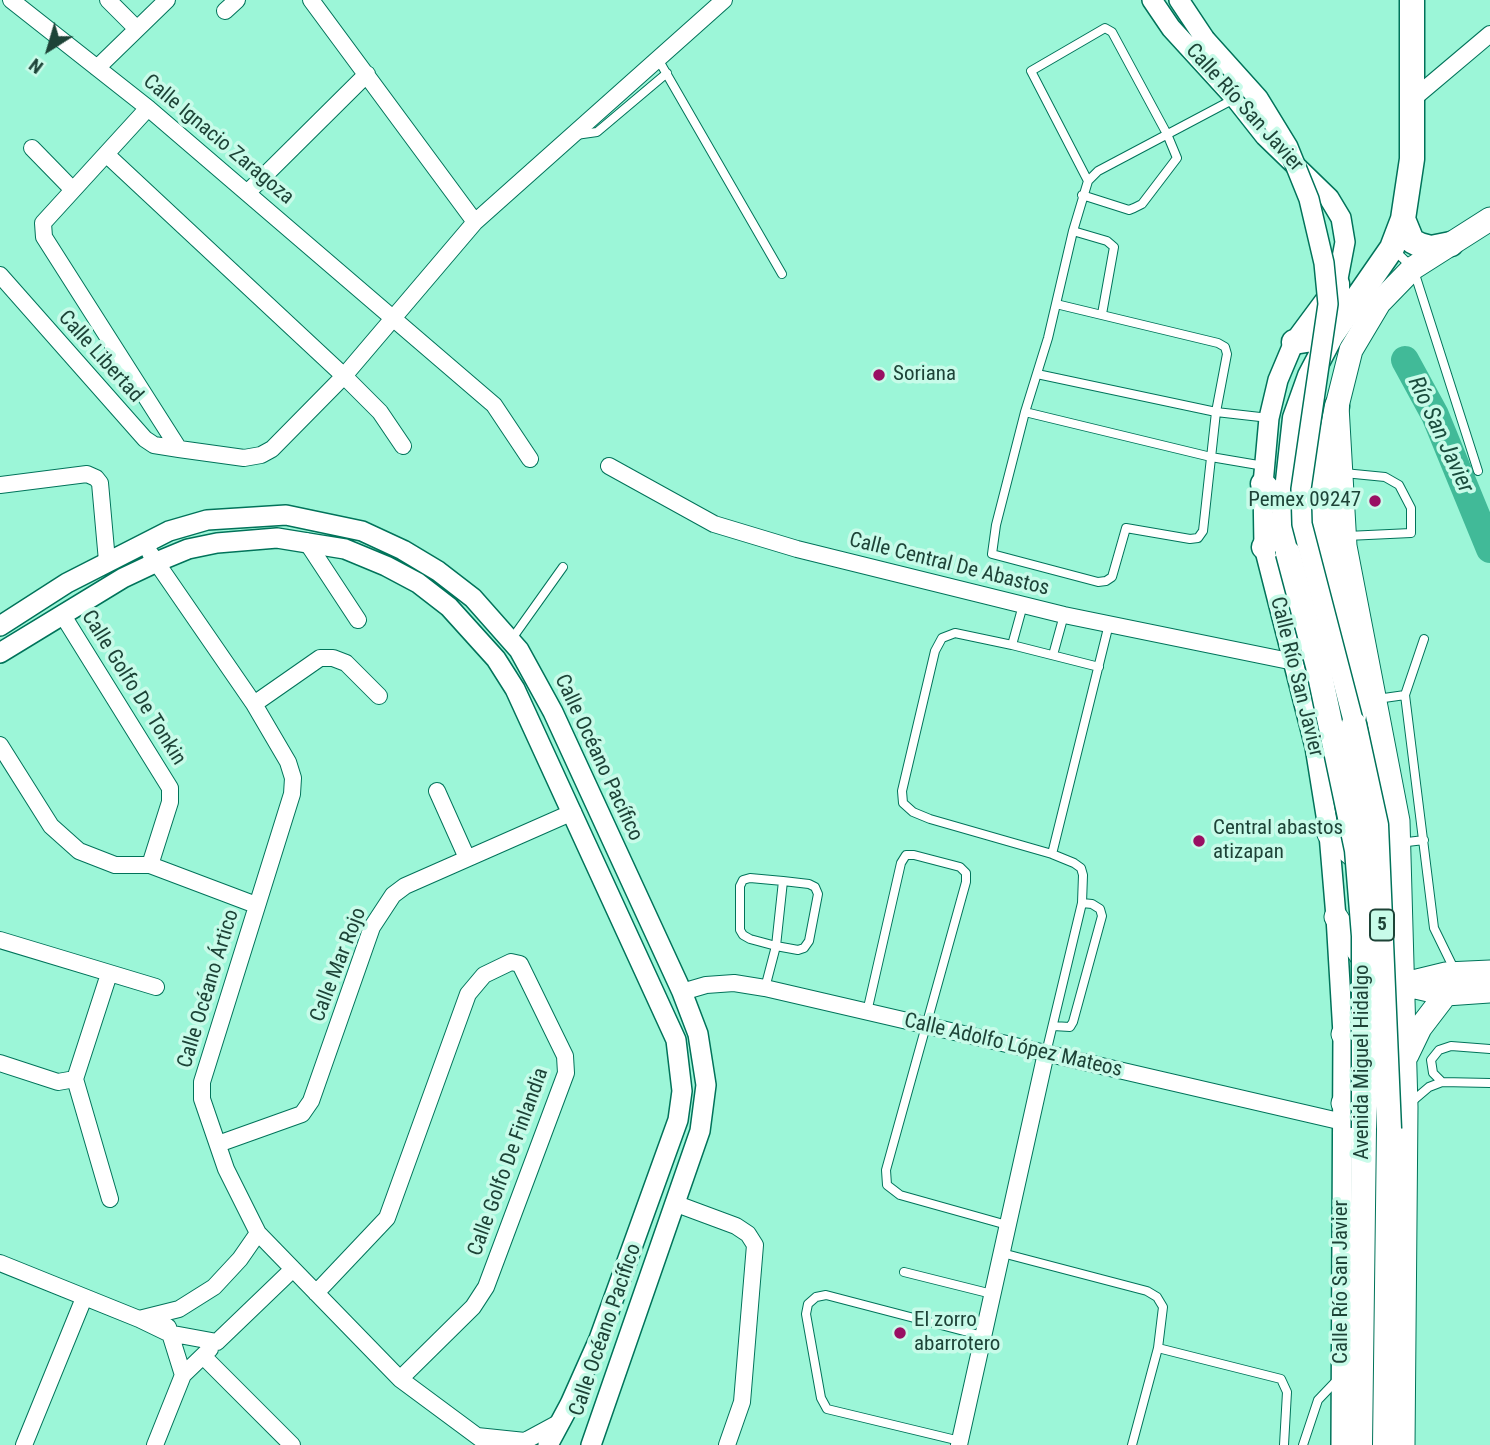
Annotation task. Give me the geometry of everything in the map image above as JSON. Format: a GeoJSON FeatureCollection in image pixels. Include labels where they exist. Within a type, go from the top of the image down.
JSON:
{"type":"FeatureCollection","features":[{"type":"Feature","properties":{"kind":"main road","name":"Avenida Miguel Hidalgo"},"geometry":{"type":"LineString","coordinates":[[1360,1445],[1350,1118],[1364,936],[1357,850],[1318,666],[1276,550],[1285,512],[1295,418],[1310,376],[1334,331],[1392,248],[1403,219],[1412,159],[1412,0]]}},
{"type":"Feature","properties":{"kind":"main road"},"geometry":{"type":"LineString","coordinates":[[1403,219],[1412,241],[1431,248],[1451,244]]}},
{"type":"Feature","properties":{"kind":"main road"},"geometry":{"type":"LineString","coordinates":[[1354,724],[1355,696],[1325,539],[1337,406],[1351,350],[1379,303],[1413,268],[1490,219]]}},
{"type":"Feature","properties":{"kind":"main road"},"geometry":{"type":"LineString","coordinates":[[1290,350],[1334,331],[1337,284]]}},
{"type":"Feature","properties":{"kind":"main road"},"geometry":{"type":"LineString","coordinates":[[1264,475],[1285,512]]}},
{"type":"Feature","properties":{"kind":"main road"},"geometry":{"type":"LineString","coordinates":[[1331,478],[1345,536],[1354,605],[1398,832],[1406,1107],[1403,1445]]}},
{"type":"Feature","properties":{"kind":"main road","name":"Avenida Miguel Hidalgo"},"geometry":{"type":"LineString","coordinates":[[1354,724],[1376,825],[1389,1129],[1385,1445]]}},
{"type":"Feature","properties":{"kind":"main road"},"geometry":{"type":"LineString","coordinates":[[1329,834],[1353,855],[1367,855],[1381,848],[1398,832]]}},
{"type":"Feature","properties":{"kind":"main road"},"geometry":{"type":"LineString","coordinates":[[1336,917],[1366,963],[1403,984],[1446,994],[1490,991]]}},
{"type":"Feature","properties":{"kind":"main road"},"geometry":{"type":"LineString","coordinates":[[1343,1034],[1366,1002],[1387,988],[1456,973],[1490,972]]}},
{"type":"Feature","properties":{"kind":"main road"},"geometry":{"type":"LineString","coordinates":[[1405,1062],[1420,1028],[1446,994]]}},
{"type":"Feature","properties":{"kind":"main road"},"geometry":{"type":"LineString","coordinates":[[1350,1118],[1357,1086],[1379,1081],[1398,1090],[1406,1107]]}},
{"type":"Feature","properties":{"kind":"street","name":"Calle Ignacio Zaragoza"},"geometry":{"type":"LineString","coordinates":[[10,0],[148,108],[395,318]]}},
{"type":"Feature","properties":{"kind":"street"},"geometry":{"type":"LineString","coordinates":[[108,0],[137,29]]}},
{"type":"Feature","properties":{"kind":"street"},"geometry":{"type":"LineString","coordinates":[[97,68],[167,0]]}},
{"type":"Feature","properties":{"kind":"street"},"geometry":{"type":"LineString","coordinates":[[312,0],[475,222]]}},
{"type":"Feature","properties":{"kind":"street"},"geometry":{"type":"LineString","coordinates":[[148,108],[43,223],[44,237],[179,449],[244,458],[261,455],[272,449],[344,376],[475,222],[573,136],[663,66],[724,0]]}},
{"type":"Feature","properties":{"kind":"street","name":"Calle Río San Javier"},"geometry":{"type":"LineString","coordinates":[[1152,0],[1171,28],[1235,98],[1265,136],[1329,198],[1341,218],[1345,243],[1337,284],[1290,350],[1269,418],[1264,475],[1294,662],[1315,747],[1329,834],[1336,917],[1350,1118],[1341,1445]]}},
{"type":"Feature","properties":{"kind":"street","name":"Calle Río San Javier"},"geometry":{"type":"LineString","coordinates":[[1179,0],[1205,39]]}},
{"type":"Feature","properties":{"kind":"street"},"geometry":{"type":"LineString","coordinates":[[1413,88],[1443,73],[1490,34]]}},
{"type":"Feature","properties":{"kind":"street","name":"Avenida Miguel Hidalgo"},"geometry":{"type":"LineString","coordinates":[[1205,39],[1258,98],[1288,147],[1309,199],[1324,263],[1328,304],[1301,489],[1302,524],[1354,724]]}},
{"type":"Feature","properties":{"kind":"street"},"geometry":{"type":"LineString","coordinates":[[1413,88],[1443,73]]}},
{"type":"Feature","properties":{"kind":"street"},"geometry":{"type":"LineString","coordinates":[[248,192],[367,74]]}},
{"type":"Feature","properties":{"kind":"street"},"geometry":{"type":"LineString","coordinates":[[32,148],[72,190]]}},
{"type":"Feature","properties":{"kind":"street"},"geometry":{"type":"LineString","coordinates":[[106,154],[344,376],[380,412],[403,446]]}},
{"type":"Feature","properties":{"kind":"street","name":"Calle Libertad"},"geometry":{"type":"LineString","coordinates":[[0,275],[145,439],[154,445],[179,449]]}},
{"type":"Feature","properties":{"kind":"street"},"geometry":{"type":"LineString","coordinates":[[395,318],[494,405],[530,459]]}},
{"type":"Feature","properties":{"kind":"street"},"geometry":{"type":"LineString","coordinates":[[1290,350],[1295,418]]}},
{"type":"Feature","properties":{"kind":"street","name":"Calle Central De Abastos"},"geometry":{"type":"LineString","coordinates":[[609,466],[714,524],[797,550],[1064,615],[1294,662]]}},
{"type":"Feature","properties":{"kind":"street"},"geometry":{"type":"LineString","coordinates":[[0,485],[87,474],[96,478],[100,483],[107,561]]}},
{"type":"Feature","properties":{"kind":"street","name":"Calle Océano Pacífico"},"geometry":{"type":"LineString","coordinates":[[0,626],[140,543],[207,520],[243,515],[286,515],[362,531],[438,570],[473,598],[510,640],[553,712],[682,992],[698,1034],[706,1085],[700,1131],[592,1439]]}},
{"type":"Feature","properties":{"kind":"street","name":"Calle Océano Pacífico"},"geometry":{"type":"LineString","coordinates":[[0,653],[123,578],[188,549],[239,540],[306,541],[345,549],[418,583],[475,633],[515,689],[676,1040],[682,1091],[678,1120],[608,1314],[562,1421],[548,1445]]}},
{"type":"Feature","properties":{"kind":"street"},"geometry":{"type":"LineString","coordinates":[[306,541],[358,620]]}},
{"type":"Feature","properties":{"kind":"street","name":"Calle Océano Ártico"},"geometry":{"type":"LineString","coordinates":[[140,543],[159,561],[254,704],[288,762],[293,778],[292,794],[202,1082],[202,1099],[226,1169],[258,1233],[400,1379],[489,1445]]}},
{"type":"Feature","properties":{"kind":"street","name":"Calle Golfo De Tonkin"},"geometry":{"type":"LineString","coordinates":[[62,614],[170,788],[170,802],[150,865]]}},
{"type":"Feature","properties":{"kind":"street"},"geometry":{"type":"LineString","coordinates":[[254,704],[320,658],[333,657],[346,663],[379,696]]}},
{"type":"Feature","properties":{"kind":"street"},"geometry":{"type":"LineString","coordinates":[[0,746],[51,826],[79,851],[115,865],[150,865],[256,905]]}},
{"type":"Feature","properties":{"kind":"street"},"geometry":{"type":"LineString","coordinates":[[437,791],[467,858]]}},
{"type":"Feature","properties":{"kind":"street","name":"Calle Mar Rojo"},"geometry":{"type":"LineString","coordinates":[[218,1144],[302,1114],[312,1101],[372,927],[382,909],[405,886],[573,812]]}},
{"type":"Feature","properties":{"kind":"street"},"geometry":{"type":"LineString","coordinates":[[0,940],[156,987]]}},
{"type":"Feature","properties":{"kind":"street","name":"Calle Golfo De Finlandia"},"geometry":{"type":"LineString","coordinates":[[316,1293],[387,1218],[468,994],[484,975],[510,962],[520,964],[565,1056],[566,1073],[486,1287],[473,1307],[400,1379]]}},
{"type":"Feature","properties":{"kind":"street"},"geometry":{"type":"LineString","coordinates":[[109,974],[75,1079],[110,1199]]}},
{"type":"Feature","properties":{"kind":"street","name":"Calle Adolfo López Mateos"},"geometry":{"type":"LineString","coordinates":[[682,992],[706,985],[734,983],[765,988],[928,1027],[1350,1118]]}},
{"type":"Feature","properties":{"kind":"street"},"geometry":{"type":"LineString","coordinates":[[960,1443],[1046,1052]]}},
{"type":"Feature","properties":{"kind":"street"},"geometry":{"type":"LineString","coordinates":[[0,1063],[58,1082],[75,1079]]}},
{"type":"Feature","properties":{"kind":"street"},"geometry":{"type":"LineString","coordinates":[[674,1203],[748,1234],[755,1245],[756,1260],[742,1402],[727,1445]]}},
{"type":"Feature","properties":{"kind":"street"},"geometry":{"type":"LineString","coordinates":[[139,1319],[166,1313],[214,1287],[240,1259],[258,1233]]}},
{"type":"Feature","properties":{"kind":"street"},"geometry":{"type":"LineString","coordinates":[[0,1263],[168,1333],[216,1342]]}},
{"type":"Feature","properties":{"kind":"street"},"geometry":{"type":"LineString","coordinates":[[155,1445],[183,1375],[293,1269]]}},
{"type":"Feature","properties":{"kind":"street"},"geometry":{"type":"LineString","coordinates":[[24,1445],[84,1298]]}},
{"type":"Feature","properties":{"kind":"street"},"geometry":{"type":"LineString","coordinates":[[166,1313],[168,1333],[183,1375]]}},
{"type":"Feature","properties":{"kind":"street"},"geometry":{"type":"LineString","coordinates":[[203,1356],[292,1445]]}},
{"type":"Feature","properties":{"kind":"street"},"geometry":{"type":"LineString","coordinates":[[562,1421],[573,1417],[580,1419],[592,1439]]}},
{"type":"Feature","properties":{"kind":"street","name":"Calle Océano Ártico"},"geometry":{"type":"LineString","coordinates":[[475,1435],[525,1441],[562,1421]]}},
{"type":"Feature","properties":{"kind":"lane"},"geometry":{"type":"LineString","coordinates":[[1082,195],[1129,210],[1142,204],[1177,162],[1167,134],[1112,32],[1105,28],[1031,71],[1088,181]]}},
{"type":"Feature","properties":{"kind":"lane"},"geometry":{"type":"LineString","coordinates":[[663,66],[782,274]]}},
{"type":"Feature","properties":{"kind":"lane"},"geometry":{"type":"LineString","coordinates":[[1056,304],[1218,343],[1225,347],[1227,354],[1216,412],[1203,531],[1198,538],[1189,539],[1126,528],[1112,577],[1106,581],[1000,558],[992,554],[991,547],[1056,304],[1082,195],[1088,181],[1098,171],[1235,98]]}},
{"type":"Feature","properties":{"kind":"lane"},"geometry":{"type":"LineString","coordinates":[[1073,231],[1107,241],[1114,247],[1102,314]]}},
{"type":"Feature","properties":{"kind":"lane"},"geometry":{"type":"LineString","coordinates":[[1392,248],[1413,268],[1478,471]]}},
{"type":"Feature","properties":{"kind":"lane"},"geometry":{"type":"LineString","coordinates":[[1037,374],[1216,412],[1269,418]]}},
{"type":"Feature","properties":{"kind":"lane"},"geometry":{"type":"LineString","coordinates":[[1025,412],[1211,457],[1264,475]]}},
{"type":"Feature","properties":{"kind":"lane"},"geometry":{"type":"LineString","coordinates":[[1331,478],[1385,477],[1399,485],[1411,508],[1411,533],[1345,536]]}},
{"type":"Feature","properties":{"kind":"lane"},"geometry":{"type":"LineString","coordinates":[[510,640],[563,567]]}},
{"type":"Feature","properties":{"kind":"lane"},"geometry":{"type":"LineString","coordinates":[[1012,645],[1023,605]]}},
{"type":"Feature","properties":{"kind":"lane"},"geometry":{"type":"LineString","coordinates":[[1054,655],[1064,615]]}},
{"type":"Feature","properties":{"kind":"lane"},"geometry":{"type":"LineString","coordinates":[[1052,854],[1110,624]]}},
{"type":"Feature","properties":{"kind":"lane"},"geometry":{"type":"LineString","coordinates":[[1046,1052],[1082,903],[1081,868],[1052,854],[913,812],[903,803],[902,791],[935,651],[942,638],[955,633],[1099,667]]}},
{"type":"Feature","properties":{"kind":"lane"},"geometry":{"type":"LineString","coordinates":[[1424,639],[1405,695],[1434,928],[1456,973]]}},
{"type":"Feature","properties":{"kind":"lane"},"geometry":{"type":"LineString","coordinates":[[1373,700],[1405,695]]}},
{"type":"Feature","properties":{"kind":"lane"},"geometry":{"type":"LineString","coordinates":[[1398,832],[1424,840]]}},
{"type":"Feature","properties":{"kind":"lane"},"geometry":{"type":"LineString","coordinates":[[867,1012],[901,863],[906,855],[960,867],[966,873],[966,882],[928,1027],[886,1170],[887,1185],[900,1195],[1007,1225]]}},
{"type":"Feature","properties":{"kind":"lane"},"geometry":{"type":"LineString","coordinates":[[750,878],[783,881],[808,884],[816,887],[818,894],[809,941],[804,948],[798,950],[743,935],[740,930],[740,886],[743,880],[750,878]]}},
{"type":"Feature","properties":{"kind":"lane"},"geometry":{"type":"LineString","coordinates":[[765,988],[776,946],[783,881]]}},
{"type":"Feature","properties":{"kind":"lane"},"geometry":{"type":"LineString","coordinates":[[1054,1026],[1070,1027],[1073,1022],[1102,916],[1100,909],[1092,904],[1082,903]]}},
{"type":"Feature","properties":{"kind":"lane"},"geometry":{"type":"LineString","coordinates":[[1442,1082],[1433,1073],[1431,1060],[1439,1050],[1451,1046],[1490,1049]]}},
{"type":"Feature","properties":{"kind":"lane"},"geometry":{"type":"LineString","coordinates":[[1406,1107],[1429,1087],[1442,1082],[1490,1083]]}},
{"type":"Feature","properties":{"kind":"lane"},"geometry":{"type":"LineString","coordinates":[[1001,1253],[1147,1291],[1157,1297],[1163,1307],[1158,1348],[1132,1445]]}},
{"type":"Feature","properties":{"kind":"lane"},"geometry":{"type":"LineString","coordinates":[[904,1272],[992,1294]]}},
{"type":"Feature","properties":{"kind":"lane"},"geometry":{"type":"LineString","coordinates":[[960,1443],[827,1409],[821,1398],[806,1314],[808,1304],[816,1297],[826,1296],[983,1336]]}},
{"type":"Feature","properties":{"kind":"lane"},"geometry":{"type":"LineString","coordinates":[[1158,1348],[1281,1379],[1287,1392],[1284,1445]]}},
{"type":"Feature","properties":{"kind":"lane"},"geometry":{"type":"LineString","coordinates":[[1303,1445],[1318,1400],[1342,1376]]}},
{"type":"Feature","properties":{"kind":"waterway","name":"Río San Javier"},"geometry":{"type":"LineString","coordinates":[[1405,360],[1435,415],[1490,549]]}},
{"type":"Feature","properties":{"kind":"place","name":"Soriana"},"geometry":{"type":"Point","coordinates":[879,375]}},
{"type":"Feature","properties":{"kind":"place","name":"Pemex 09247"},"geometry":{"type":"Point","coordinates":[1375,501]}},
{"type":"Feature","properties":{"kind":"place","name":"Central abastos atizapan"},"geometry":{"type":"Point","coordinates":[1199,841]}},
{"type":"Feature","properties":{"kind":"place","name":"El zorro abarrotero"},"geometry":{"type":"Point","coordinates":[900,1333]}}]}
